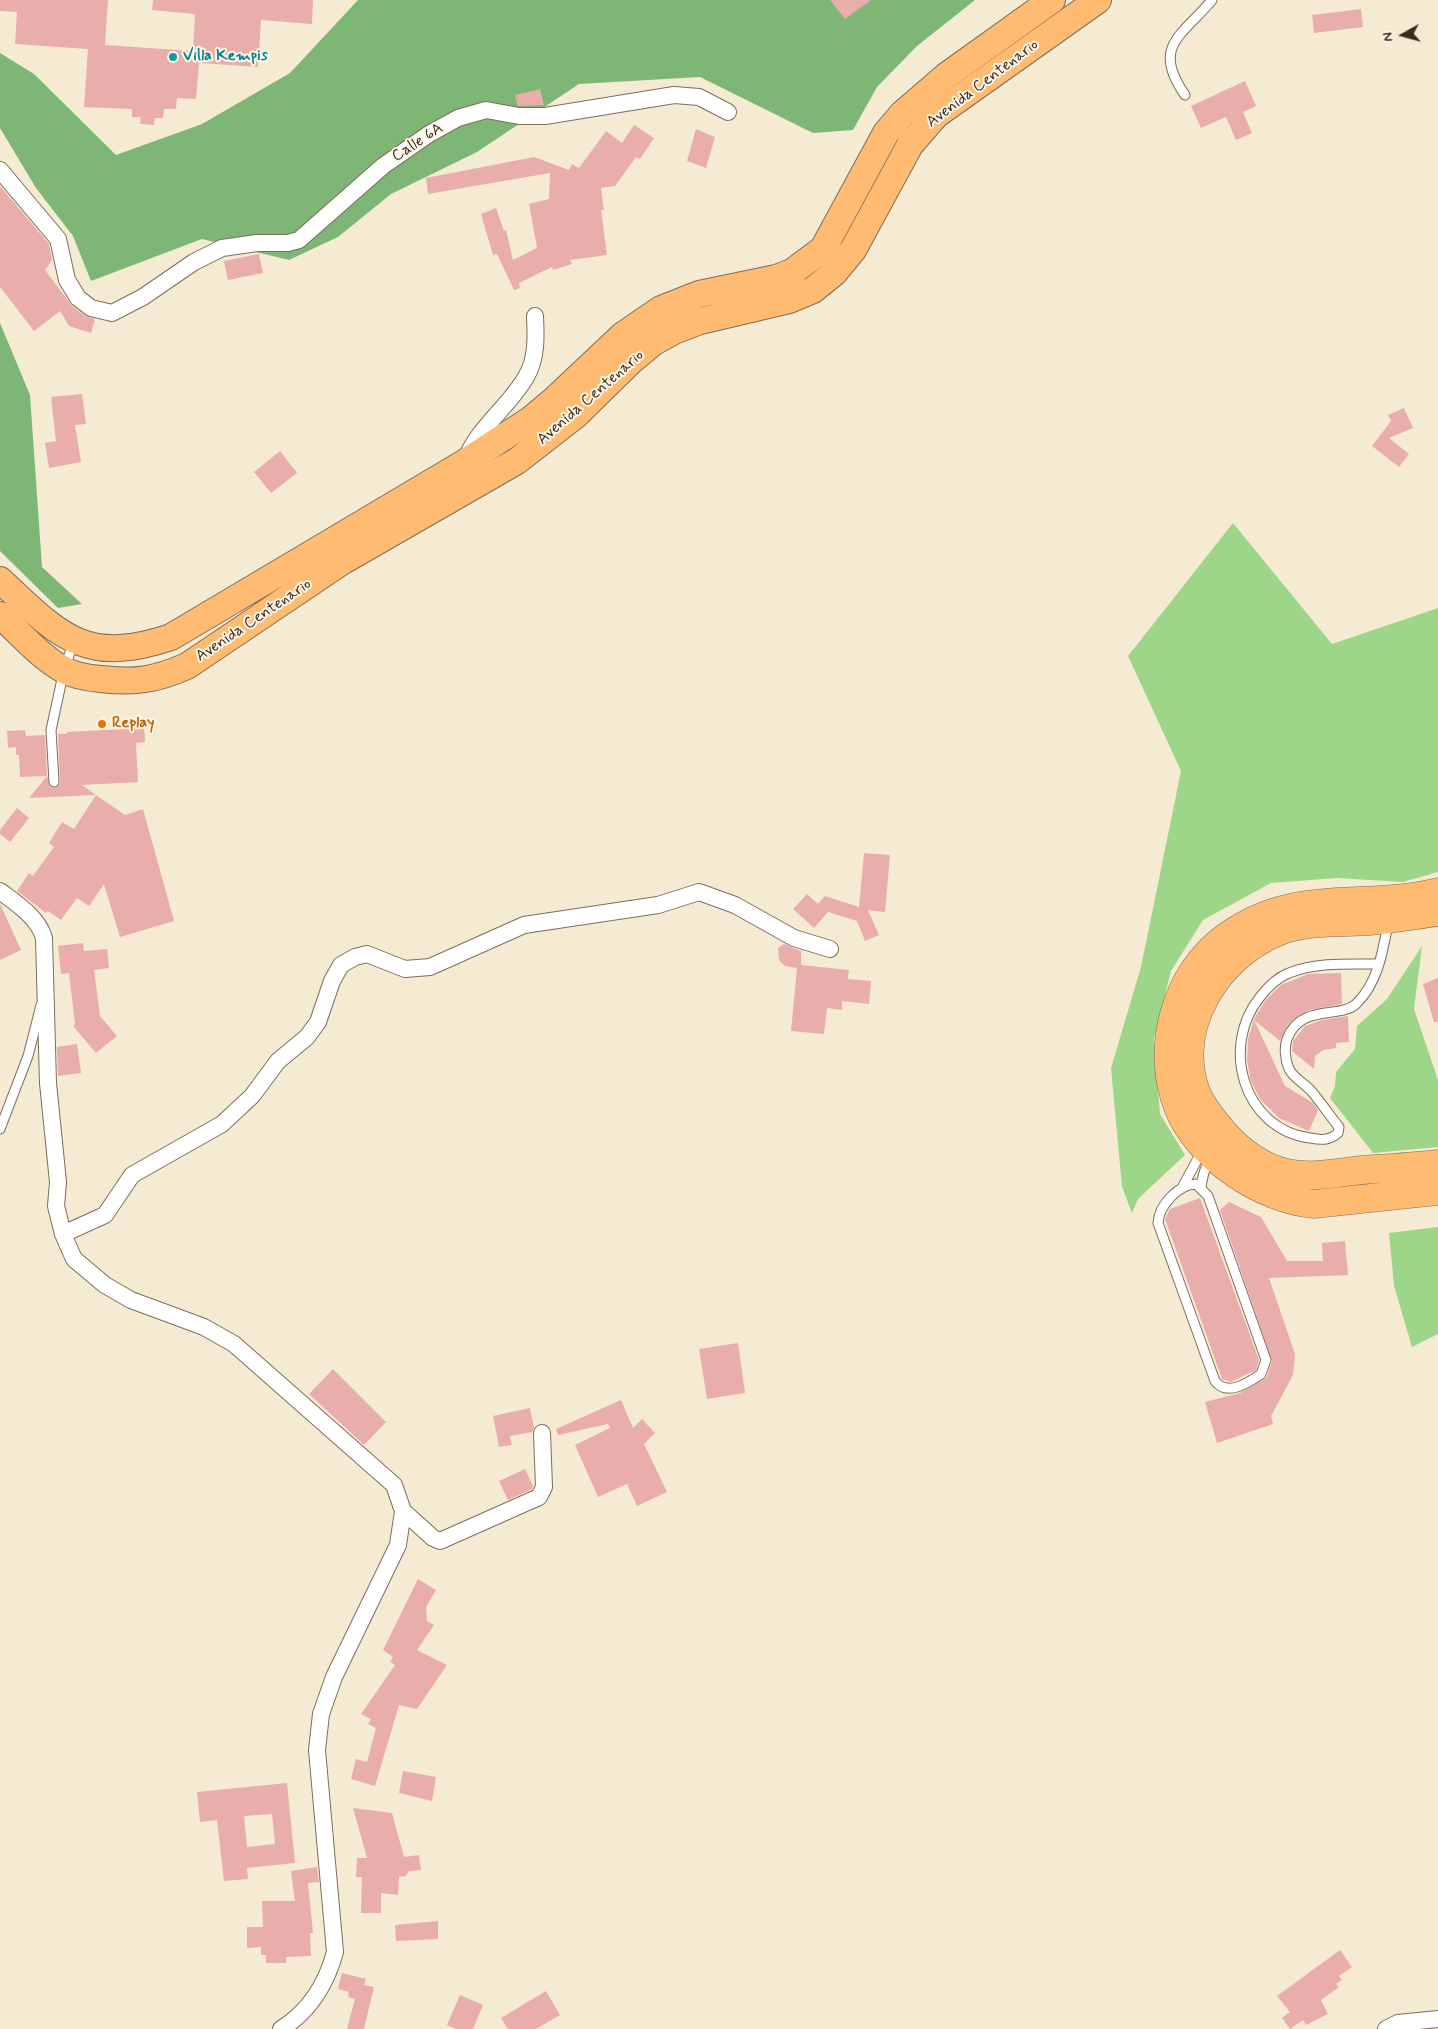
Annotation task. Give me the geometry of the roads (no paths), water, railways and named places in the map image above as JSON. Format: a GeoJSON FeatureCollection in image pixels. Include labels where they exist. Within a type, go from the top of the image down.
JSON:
{"type":"FeatureCollection","features":[{"type":"Feature","properties":{"kind":"highway"},"geometry":{"type":"LineString","coordinates":[[1438,892],[1370,901],[1314,902],[1265,914],[1245,924],[1210,950],[1186,984],[1177,1003],[1169,1047],[1169,1066],[1178,1108],[1210,1152],[1266,1192],[1302,1203],[1333,1203],[1438,1191]]}},
{"type":"Feature","properties":{"kind":"highway"},"geometry":{"type":"LineString","coordinates":[[1438,912],[1296,926],[1277,932],[1242,952],[1215,979],[1205,995],[1193,1032],[1191,1070],[1195,1090],[1212,1118],[1226,1135],[1258,1160],[1276,1170],[1296,1174],[1320,1174],[1438,1164]]}},
{"type":"Feature","properties":{"kind":"main road","name":"Avenida Centenario"},"geometry":{"type":"LineString","coordinates":[[0,580],[52,627],[75,640],[100,648],[119,649],[140,647],[171,637],[464,463],[530,420],[623,335],[661,309],[698,294],[776,278],[792,272],[808,262],[823,249],[886,133],[903,113],[946,76],[1052,0]]}},
{"type":"Feature","properties":{"kind":"main road","name":"Avenida Centenario"},"geometry":{"type":"LineString","coordinates":[[0,615],[43,654],[64,670],[83,677],[128,682],[166,676],[187,666],[343,561],[517,461],[576,415],[654,342],[674,331],[700,321],[789,300],[812,290],[834,273],[853,250],[910,146],[936,115],[1098,0]]}},
{"type":"Feature","properties":{"kind":"street","name":"Calle 6A"},"geometry":{"type":"LineString","coordinates":[[0,170],[58,239],[67,280],[78,298],[91,308],[112,313],[143,297],[194,262],[222,248],[257,243],[288,243],[299,240],[383,166],[429,134],[458,118],[486,110],[519,116],[545,116],[674,94],[699,97],[728,112]]}},
{"type":"Feature","properties":{"kind":"street"},"geometry":{"type":"LineString","coordinates":[[464,463],[478,435],[527,376],[535,350],[535,316]]}},
{"type":"Feature","properties":{"kind":"street"},"geometry":{"type":"LineString","coordinates":[[0,891],[17,904],[41,928],[44,938],[48,1083],[58,1182],[56,1206],[63,1234],[74,1259],[106,1285],[131,1300],[204,1326],[234,1344],[394,1485],[403,1511],[398,1545],[334,1677],[322,1714],[317,1750],[335,1952],[329,1974],[319,1993],[296,2019],[280,2029]]}},
{"type":"Feature","properties":{"kind":"street"},"geometry":{"type":"LineString","coordinates":[[63,1234],[105,1215],[132,1175],[222,1124],[252,1096],[278,1061],[307,1037],[318,1022],[332,981],[341,966],[355,957],[367,954],[404,969],[430,967],[524,925],[658,905],[699,892],[735,905],[794,938],[830,949]]}},
{"type":"Feature","properties":{"kind":"street"},"geometry":{"type":"LineString","coordinates":[[403,1511],[432,1538],[440,1541],[539,1497],[544,1488],[542,1433]]}},
{"type":"Feature","properties":{"kind":"street"},"geometry":{"type":"LineString","coordinates":[[1392,2026],[1418,2020],[1438,2019]]}},
{"type":"Feature","properties":{"kind":"lane"},"geometry":{"type":"LineString","coordinates":[[1185,95],[1174,79],[1169,67],[1171,48],[1182,30],[1212,0]]}},
{"type":"Feature","properties":{"kind":"lane"},"geometry":{"type":"LineString","coordinates":[[54,782],[50,730],[64,670],[75,640]]}},
{"type":"Feature","properties":{"kind":"lane"},"geometry":{"type":"LineString","coordinates":[[1379,964],[1340,964],[1306,968],[1287,974],[1266,989],[1254,1004],[1243,1024],[1239,1047],[1240,1070],[1246,1090],[1258,1108],[1276,1125],[1300,1137],[1322,1140],[1332,1138],[1338,1134],[1338,1127],[1312,1092],[1290,1069],[1286,1054],[1286,1042],[1290,1032],[1299,1023],[1311,1016],[1354,1006],[1373,980],[1379,964],[1389,918]]}},
{"type":"Feature","properties":{"kind":"lane"},"geometry":{"type":"LineString","coordinates":[[0,1129],[28,1056],[45,988]]}},
{"type":"Feature","properties":{"kind":"lane"},"geometry":{"type":"LineString","coordinates":[[1184,1186],[1196,1184],[1208,1196],[1266,1360],[1261,1374],[1232,1389],[1222,1388],[1215,1381],[1158,1223],[1161,1209],[1184,1186],[1210,1152]]}},
{"type":"Feature","properties":{"kind":"lane"},"geometry":{"type":"LineString","coordinates":[[1201,1187],[1203,1173],[1208,1163],[1210,1152]]}},
{"type":"Feature","properties":{"kind":"place","name":"Villa Kempis"},"geometry":{"type":"Point","coordinates":[173,57]}},
{"type":"Feature","properties":{"kind":"place","name":"Replay"},"geometry":{"type":"Point","coordinates":[102,724]}}]}
